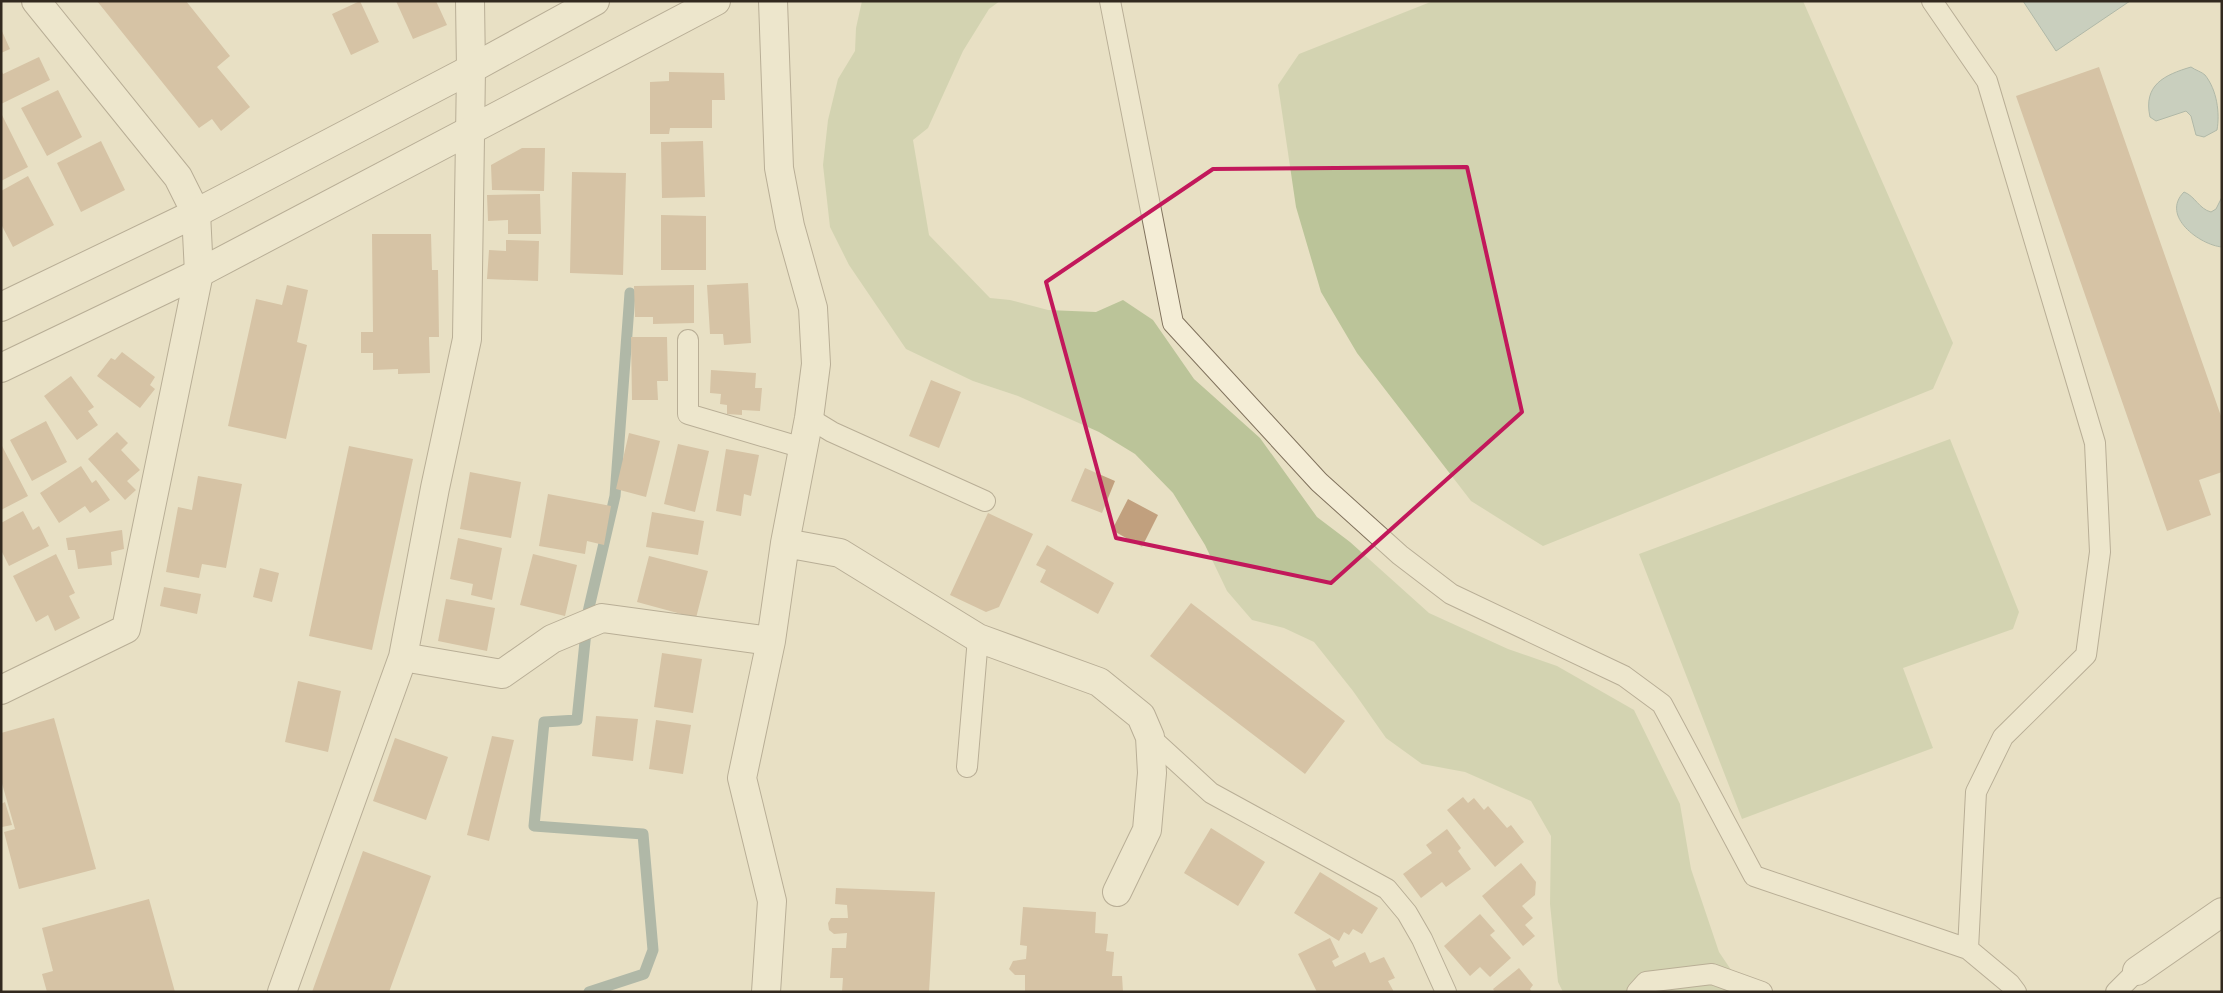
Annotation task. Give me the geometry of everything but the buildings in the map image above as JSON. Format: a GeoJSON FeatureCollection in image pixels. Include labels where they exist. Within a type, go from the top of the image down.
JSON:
{"type":"FeatureCollection","features":[{"type":"Feature","properties":{"kind":"street"},"geometry":{"type":"LineString","coordinates":[[1,690],[126,629],[199,273],[196,213],[178,176],[36,1]]}},
{"type":"Feature","properties":{"kind":"street"},"geometry":{"type":"LineString","coordinates":[[282,992],[403,657],[434,488],[467,339],[471,69],[470,1]]}},
{"type":"Feature","properties":{"kind":"street"},"geometry":{"type":"LineString","coordinates":[[1,307],[196,213],[471,69],[595,1]]}},
{"type":"Feature","properties":{"kind":"street"},"geometry":{"type":"LineString","coordinates":[[1,368],[199,273],[469,133],[716,1]]}},
{"type":"Feature","properties":{"kind":"street"},"geometry":{"type":"LineString","coordinates":[[766,992],[772,900],[742,778],[771,642],[785,543],[809,418],[816,364],[812,308],[790,226],[778,168],[773,1]]}},
{"type":"Feature","properties":{"kind":"street"},"geometry":{"type":"LineString","coordinates":[[785,543],[840,553],[978,638],[1099,682],[1141,716],[1150,737],[1152,774],[1147,830],[1117,892]]}},
{"type":"Feature","properties":{"kind":"street"},"geometry":{"type":"LineString","coordinates":[[403,657],[502,674],[552,639],[602,618],[771,642]]}},
{"type":"Feature","properties":{"kind":"street"},"geometry":{"type":"LineString","coordinates":[[2137,971],[2222,912]]}},
{"type":"Feature","properties":{"kind":"lane"},"geometry":{"type":"LineString","coordinates":[[1110,1],[1173,323],[1319,482],[1400,555],[1451,594],[1624,676],[1662,704],[1754,876],[1968,949],[2010,984],[2016,992]]}},
{"type":"Feature","properties":{"kind":"lane"},"geometry":{"type":"LineString","coordinates":[[1932,1],[1987,81],[2095,443],[2100,552],[2086,654],[2003,737],[1976,792],[1968,949]]}},
{"type":"Feature","properties":{"kind":"lane"},"geometry":{"type":"LineString","coordinates":[[688,340],[688,414],[803,448]]}},
{"type":"Feature","properties":{"kind":"lane"},"geometry":{"type":"LineString","coordinates":[[809,418],[832,432],[985,501]]}},
{"type":"Feature","properties":{"kind":"lane"},"geometry":{"type":"LineString","coordinates":[[967,767],[978,638]]}},
{"type":"Feature","properties":{"kind":"lane"},"geometry":{"type":"LineString","coordinates":[[1150,737],[1211,793],[1387,889],[1407,913],[1422,939],[1446,992]]}},
{"type":"Feature","properties":{"kind":"lane"},"geometry":{"type":"LineString","coordinates":[[2116,992],[2137,971]]}},
{"type":"Feature","properties":{"kind":"lane"},"geometry":{"type":"LineString","coordinates":[[1637,992],[1646,982],[1712,974],[1762,992]]}},
{"type":"Feature","properties":{"kind":"highlighted area"},"geometry":{"type":"Polygon","coordinates":[[[1467,167],[1522,412],[1331,583],[1116,538],[1046,282],[1213,169],[1467,167]]]}},
{"type":"Feature","properties":{"kind":"green space"},"geometry":{"type":"Polygon","coordinates":[[[862,1],[1000,1],[989,9],[963,51],[928,128],[913,140],[929,235],[990,298],[1010,300],[1048,310],[1096,312],[1123,300],[1153,320],[1194,379],[1260,438],[1317,517],[1350,542],[1429,613],[1508,649],[1557,666],[1634,710],[1680,804],[1691,869],[1719,952],[1746,992],[1563,992],[1558,982],[1550,904],[1551,836],[1531,801],[1465,772],[1422,764],[1386,738],[1353,691],[1314,642],[1284,628],[1252,620],[1227,591],[1205,545],[1173,493],[1135,454],[1099,432],[1018,396],[973,381],[906,349],[849,265],[830,227],[823,165],[828,120],[838,79],[855,51],[856,28],[862,1]]]}},
{"type":"Feature","properties":{"kind":"green space"},"geometry":{"type":"Polygon","coordinates":[[[1433,1],[1803,1],[1953,343],[1933,389],[1543,546],[1471,501],[1357,353],[1321,292],[1296,207],[1278,85],[1299,54],[1433,1]]]}},
{"type":"Feature","properties":{"kind":"green space"},"geometry":{"type":"Polygon","coordinates":[[[1950,439],[2019,612],[2013,629],[1903,668],[1933,748],[1742,819],[1639,554],[1950,439]]]}},
{"type":"Feature","properties":{"kind":"water"},"geometry":{"type":"Polygon","coordinates":[[[2023,1],[2130,1],[2056,51],[2023,1]]]}},
{"type":"Feature","properties":{"kind":"water"},"geometry":{"type":"Polygon","coordinates":[[[2191,67],[2205,75],[2217,102],[2217,130],[2204,137],[2196,135],[2191,116],[2186,111],[2156,121],[2150,117],[2149,106],[2153,89],[2164,78],[2191,67]]]}},
{"type":"Feature","properties":{"kind":"water"},"geometry":{"type":"Polygon","coordinates":[[[2184,192],[2203,208],[2211,212],[2216,209],[2222,197],[2222,247],[2203,241],[2186,228],[2177,210],[2178,201],[2184,192]]]}},
{"type":"Feature","properties":{"kind":"waterway"},"geometry":{"type":"LineString","coordinates":[[589,992],[644,974],[653,950],[643,834],[534,826],[544,722],[577,720],[588,612],[615,496],[630,293]]}}]}
